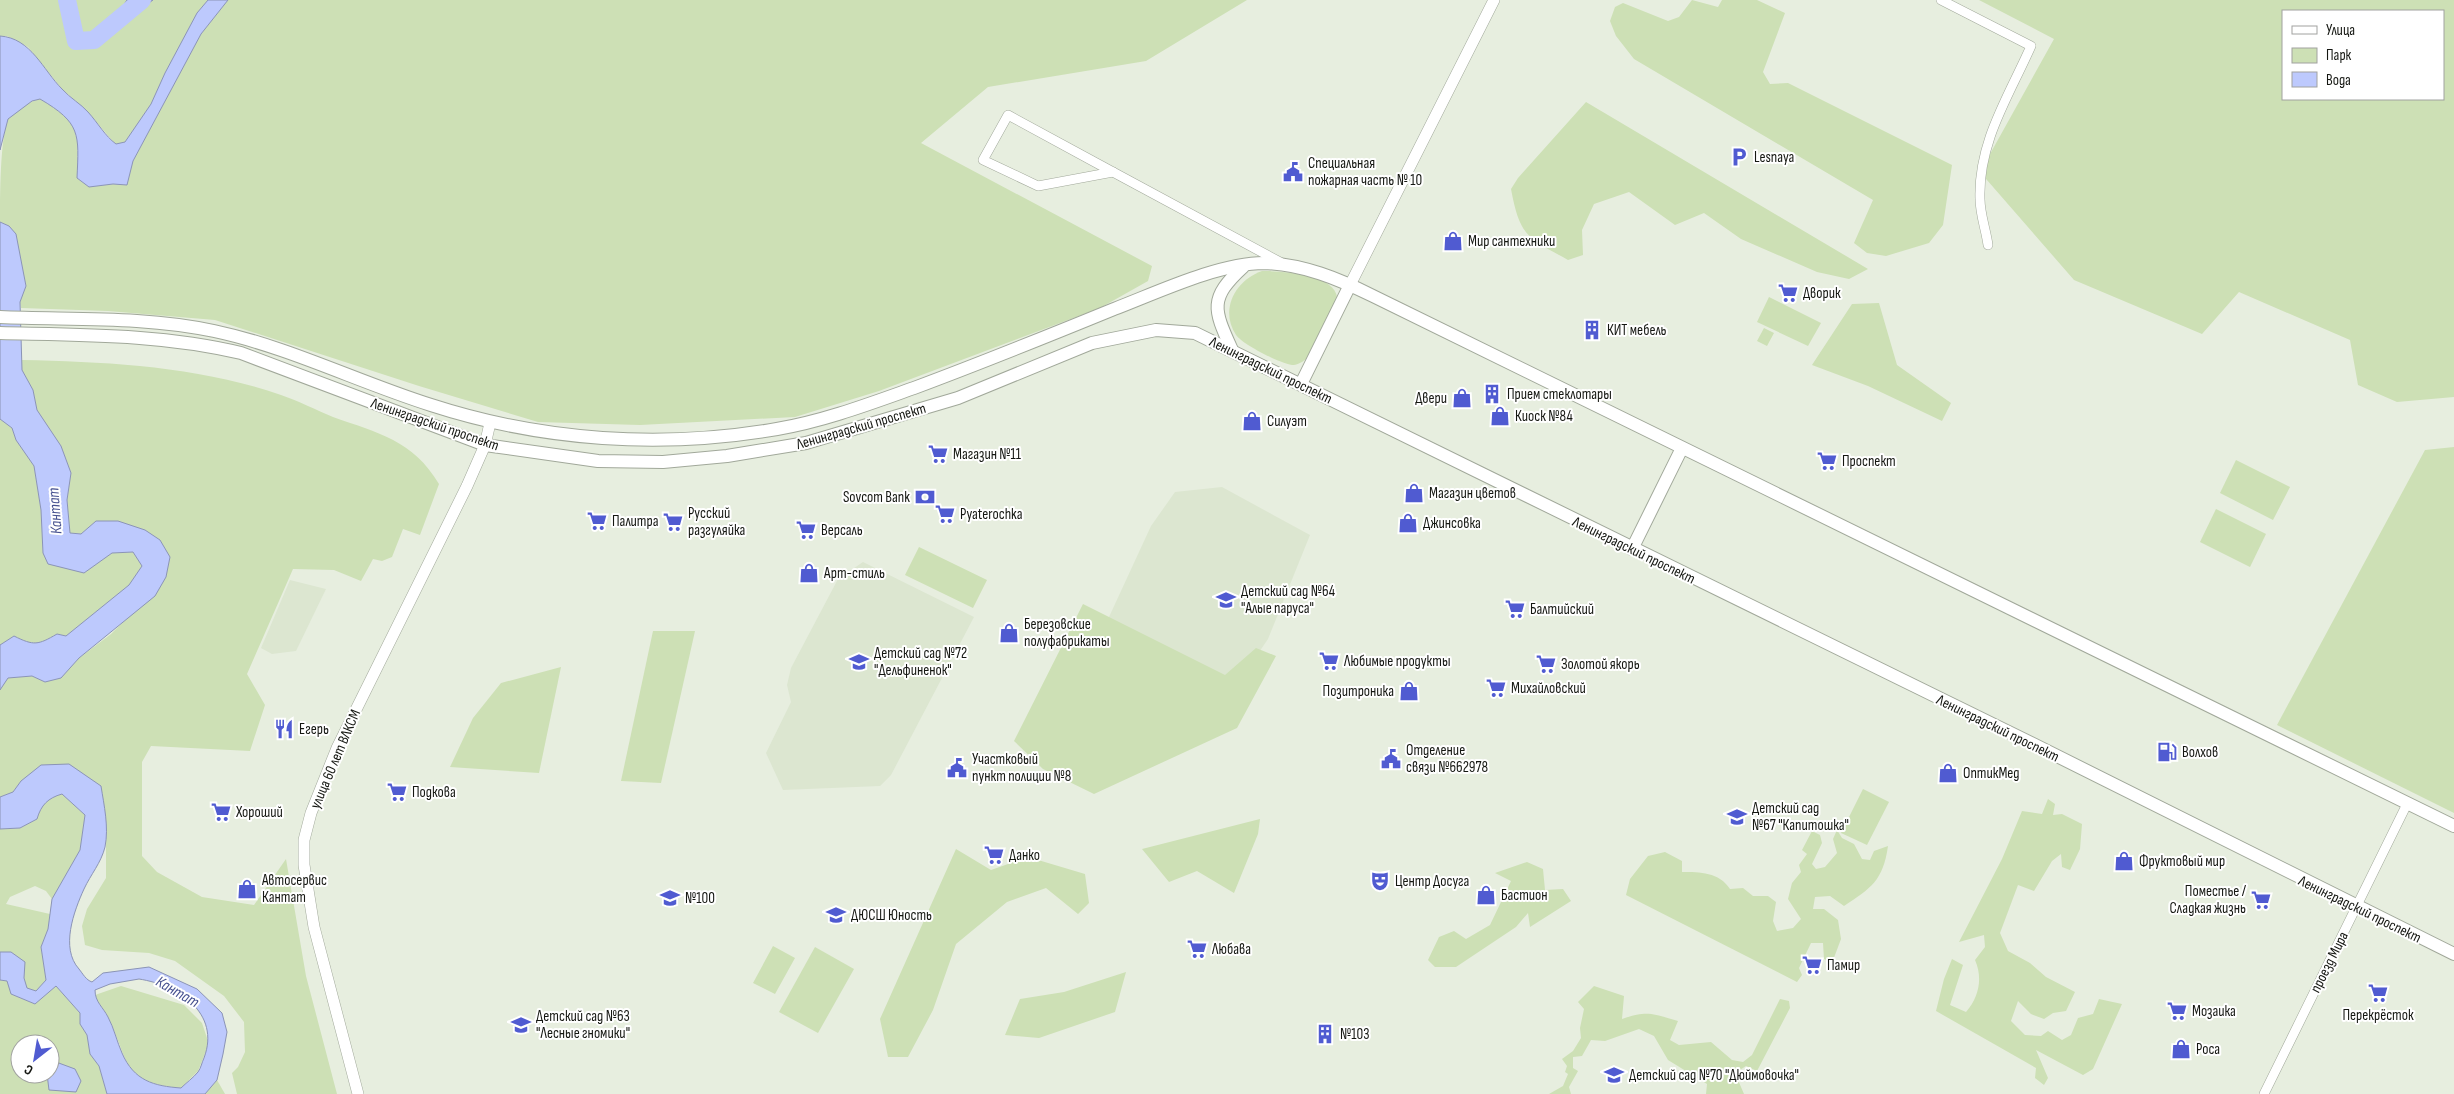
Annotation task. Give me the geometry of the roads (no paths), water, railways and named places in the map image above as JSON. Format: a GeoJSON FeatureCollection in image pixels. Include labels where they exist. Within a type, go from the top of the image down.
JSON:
{"type":"FeatureCollection","features":[{"type":"Feature","properties":{"kind":"main road","name":"Ленинградский проспект"},"geometry":{"type":"LineString","coordinates":[[0,317],[159,324],[212,330],[283,350],[429,405],[490,423],[574,436],[679,439],[741,436],[807,424],[950,375],[1191,279],[1263,263],[1315,271],[1350,285],[2454,826]]}},
{"type":"Feature","properties":{"kind":"main road"},"geometry":{"type":"LineString","coordinates":[[1232,350],[1218,318],[1217,304],[1222,288],[1244,266]]}},
{"type":"Feature","properties":{"kind":"main road"},"geometry":{"type":"LineString","coordinates":[[1301,384],[1350,285]]}},
{"type":"Feature","properties":{"kind":"main road","name":"Ленинградский проспект"},"geometry":{"type":"LineString","coordinates":[[0,333],[160,338],[207,345],[241,353],[485,445],[598,461],[663,462],[727,456],[806,443],[958,398],[1092,343],[1156,330],[1195,333],[2035,745],[2356,907],[2454,954]]}},
{"type":"Feature","properties":{"kind":"main road"},"geometry":{"type":"LineString","coordinates":[[1632,549],[1682,448]]}},
{"type":"Feature","properties":{"kind":"street"},"geometry":{"type":"LineString","coordinates":[[1350,285],[1494,0]]}},
{"type":"Feature","properties":{"kind":"street"},"geometry":{"type":"LineString","coordinates":[[1941,0],[2031,46],[1995,119],[1983,156],[1980,199],[1988,244]]}},
{"type":"Feature","properties":{"kind":"street"},"geometry":{"type":"LineString","coordinates":[[1112,172],[1038,186],[983,160],[1008,115],[1284,265]]}},
{"type":"Feature","properties":{"kind":"street","name":"улица 60 лет ВЛКСМ"},"geometry":{"type":"LineString","coordinates":[[358,1094],[314,927],[304,865],[304,840],[311,812],[337,748],[462,494],[485,445],[490,423]]}},
{"type":"Feature","properties":{"kind":"street","name":"проезд Мира"},"geometry":{"type":"LineString","coordinates":[[2264,1094],[2408,804]]}},
{"type":"Feature","properties":{"kind":"water"},"geometry":{"type":"Polygon","coordinates":[[[127,0],[153,0],[139,10],[121,9],[127,0]]]}},
{"type":"Feature","properties":{"kind":"water"},"geometry":{"type":"Polygon","coordinates":[[[208,0],[228,0],[201,34],[133,161],[127,185],[113,184],[89,187],[77,178],[78,150],[75,131],[63,115],[40,99],[32,101],[8,119],[0,150],[0,36],[20,42],[36,56],[62,89],[92,116],[108,137],[116,144],[125,142],[151,104],[197,13],[208,0]]]}},
{"type":"Feature","properties":{"kind":"water","name":"Кантат"},"geometry":{"type":"Polygon","coordinates":[[[0,222],[9,226],[16,234],[26,286],[20,302],[22,370],[33,390],[37,410],[61,446],[71,473],[67,500],[70,533],[81,534],[96,521],[118,521],[145,530],[160,540],[170,557],[166,577],[155,596],[79,658],[61,678],[45,682],[32,676],[8,678],[0,690],[0,645],[14,636],[31,643],[36,643],[57,634],[66,636],[129,585],[142,566],[133,552],[112,553],[84,573],[48,564],[43,553],[41,510],[34,466],[16,440],[12,428],[0,419],[0,222]]]}},
{"type":"Feature","properties":{"kind":"water","name":"Кантат"},"geometry":{"type":"Polygon","coordinates":[[[69,764],[101,786],[106,824],[105,847],[84,889],[73,918],[70,951],[73,960],[85,977],[92,982],[103,973],[149,967],[197,989],[222,1013],[227,1032],[223,1054],[217,1080],[205,1094],[107,1094],[99,1066],[90,1054],[87,1035],[80,1024],[80,1013],[56,986],[35,1004],[11,994],[7,981],[0,980],[0,952],[11,952],[25,962],[24,978],[27,988],[36,991],[46,980],[41,947],[48,929],[52,899],[80,850],[85,815],[62,794],[46,803],[37,819],[20,828],[0,829],[0,797],[13,792],[21,781],[41,765],[69,764]],[[139,979],[110,984],[95,990],[95,994],[110,1021],[122,1053],[132,1070],[146,1080],[162,1086],[181,1088],[201,1067],[208,1042],[206,1028],[201,1015],[193,1004],[181,995],[154,982],[139,979]]]}},
{"type":"Feature","properties":{"kind":"water"},"geometry":{"type":"Polygon","coordinates":[[[60,1063],[75,1069],[81,1081],[76,1092],[49,1090],[48,1084],[60,1084],[60,1063]]]}},
{"type":"Feature","properties":{"kind":"waterway"},"geometry":{"type":"LineString","coordinates":[[67,0],[76,41],[94,40],[142,0]]}},
{"type":"Feature","properties":{"kind":"place","name":"Lesnaya"},"geometry":{"type":"Point","coordinates":[1739,157]}},
{"type":"Feature","properties":{"kind":"place","name":"Специальная пожарная часть № 10"},"geometry":{"type":"Point","coordinates":[1293,172]}},
{"type":"Feature","properties":{"kind":"place","name":"Мир сантехники"},"geometry":{"type":"Point","coordinates":[1453,241]}},
{"type":"Feature","properties":{"kind":"place","name":"Дворик"},"geometry":{"type":"Point","coordinates":[1788,293]}},
{"type":"Feature","properties":{"kind":"place","name":"КИТ мебель"},"geometry":{"type":"Point","coordinates":[1592,330]}},
{"type":"Feature","properties":{"kind":"place","name":"Прием стеклотары"},"geometry":{"type":"Point","coordinates":[1492,394]}},
{"type":"Feature","properties":{"kind":"place","name":"Двери"},"geometry":{"type":"Point","coordinates":[1462,398]}},
{"type":"Feature","properties":{"kind":"place","name":"Киоск №84"},"geometry":{"type":"Point","coordinates":[1500,416]}},
{"type":"Feature","properties":{"kind":"place","name":"Силуэт"},"geometry":{"type":"Point","coordinates":[1252,421]}},
{"type":"Feature","properties":{"kind":"place","name":"Магазин №11"},"geometry":{"type":"Point","coordinates":[938,454]}},
{"type":"Feature","properties":{"kind":"place","name":"Проспект"},"geometry":{"type":"Point","coordinates":[1827,461]}},
{"type":"Feature","properties":{"kind":"place","name":"Магазин цветов"},"geometry":{"type":"Point","coordinates":[1414,493]}},
{"type":"Feature","properties":{"kind":"place","name":"Sovcom Bank"},"geometry":{"type":"Point","coordinates":[925,497]}},
{"type":"Feature","properties":{"kind":"place","name":"Pyaterochka"},"geometry":{"type":"Point","coordinates":[945,514]}},
{"type":"Feature","properties":{"kind":"place","name":"Палитра"},"geometry":{"type":"Point","coordinates":[597,521]}},
{"type":"Feature","properties":{"kind":"place","name":"Русский разгуляйка"},"geometry":{"type":"Point","coordinates":[673,522]}},
{"type":"Feature","properties":{"kind":"place","name":"Джинсовка"},"geometry":{"type":"Point","coordinates":[1408,523]}},
{"type":"Feature","properties":{"kind":"place","name":"Версаль"},"geometry":{"type":"Point","coordinates":[806,530]}},
{"type":"Feature","properties":{"kind":"place","name":"Арт-стиль"},"geometry":{"type":"Point","coordinates":[809,573]}},
{"type":"Feature","properties":{"kind":"place","name":"Детский сад №64 \"Алые паруса\""},"geometry":{"type":"Point","coordinates":[1226,600]}},
{"type":"Feature","properties":{"kind":"place","name":"Балтийский"},"geometry":{"type":"Point","coordinates":[1515,609]}},
{"type":"Feature","properties":{"kind":"place","name":"Березовские полуфабрикаты"},"geometry":{"type":"Point","coordinates":[1009,633]}},
{"type":"Feature","properties":{"kind":"place","name":"Любимые продукты"},"geometry":{"type":"Point","coordinates":[1329,661]}},
{"type":"Feature","properties":{"kind":"place","name":"Детский сад №72 \"Дельфиненок\""},"geometry":{"type":"Point","coordinates":[859,662]}},
{"type":"Feature","properties":{"kind":"place","name":"Золотой якорь"},"geometry":{"type":"Point","coordinates":[1546,664]}},
{"type":"Feature","properties":{"kind":"place","name":"Михайловский"},"geometry":{"type":"Point","coordinates":[1496,688]}},
{"type":"Feature","properties":{"kind":"place","name":"Позитроника"},"geometry":{"type":"Point","coordinates":[1409,691]}},
{"type":"Feature","properties":{"kind":"place","name":"Егерь"},"geometry":{"type":"Point","coordinates":[284,729]}},
{"type":"Feature","properties":{"kind":"place","name":"Волхов"},"geometry":{"type":"Point","coordinates":[2167,752]}},
{"type":"Feature","properties":{"kind":"place","name":"Отделение связи №662978"},"geometry":{"type":"Point","coordinates":[1391,759]}},
{"type":"Feature","properties":{"kind":"place","name":"Участковый пункт полиции №8"},"geometry":{"type":"Point","coordinates":[957,768]}},
{"type":"Feature","properties":{"kind":"place","name":"ОптикМед"},"geometry":{"type":"Point","coordinates":[1948,773]}},
{"type":"Feature","properties":{"kind":"place","name":"Подкова"},"geometry":{"type":"Point","coordinates":[397,792]}},
{"type":"Feature","properties":{"kind":"place","name":"Хороший"},"geometry":{"type":"Point","coordinates":[221,812]}},
{"type":"Feature","properties":{"kind":"place","name":"Детский сад №67 \"Капитошка\""},"geometry":{"type":"Point","coordinates":[1737,817]}},
{"type":"Feature","properties":{"kind":"place","name":"Данко"},"geometry":{"type":"Point","coordinates":[994,855]}},
{"type":"Feature","properties":{"kind":"place","name":"Фруктовый мир"},"geometry":{"type":"Point","coordinates":[2124,861]}},
{"type":"Feature","properties":{"kind":"place","name":"Центр Досуга"},"geometry":{"type":"Point","coordinates":[1380,881]}},
{"type":"Feature","properties":{"kind":"place","name":"Автосервис Кантат"},"geometry":{"type":"Point","coordinates":[247,889]}},
{"type":"Feature","properties":{"kind":"place","name":"Бастион"},"geometry":{"type":"Point","coordinates":[1486,895]}},
{"type":"Feature","properties":{"kind":"place","name":"№100"},"geometry":{"type":"Point","coordinates":[670,898]}},
{"type":"Feature","properties":{"kind":"place","name":"Поместье / Сладкая жизнь"},"geometry":{"type":"Point","coordinates":[2261,900]}},
{"type":"Feature","properties":{"kind":"place","name":"ДЮСШ Юность"},"geometry":{"type":"Point","coordinates":[836,915]}},
{"type":"Feature","properties":{"kind":"place","name":"Любава"},"geometry":{"type":"Point","coordinates":[1197,949]}},
{"type":"Feature","properties":{"kind":"place","name":"Памир"},"geometry":{"type":"Point","coordinates":[1812,965]}},
{"type":"Feature","properties":{"kind":"place","name":"Перекрёсток"},"geometry":{"type":"Point","coordinates":[2378,993]}},
{"type":"Feature","properties":{"kind":"place","name":"Мозаика"},"geometry":{"type":"Point","coordinates":[2177,1011]}},
{"type":"Feature","properties":{"kind":"place","name":"Детский сад №63 \"Лесные гномики\""},"geometry":{"type":"Point","coordinates":[521,1025]}},
{"type":"Feature","properties":{"kind":"place","name":"№103"},"geometry":{"type":"Point","coordinates":[1325,1034]}},
{"type":"Feature","properties":{"kind":"place","name":"Роса"},"geometry":{"type":"Point","coordinates":[2181,1049]}},
{"type":"Feature","properties":{"kind":"place","name":"Детский сад №70 \"Дюймовочка\""},"geometry":{"type":"Point","coordinates":[1614,1075]}}]}
